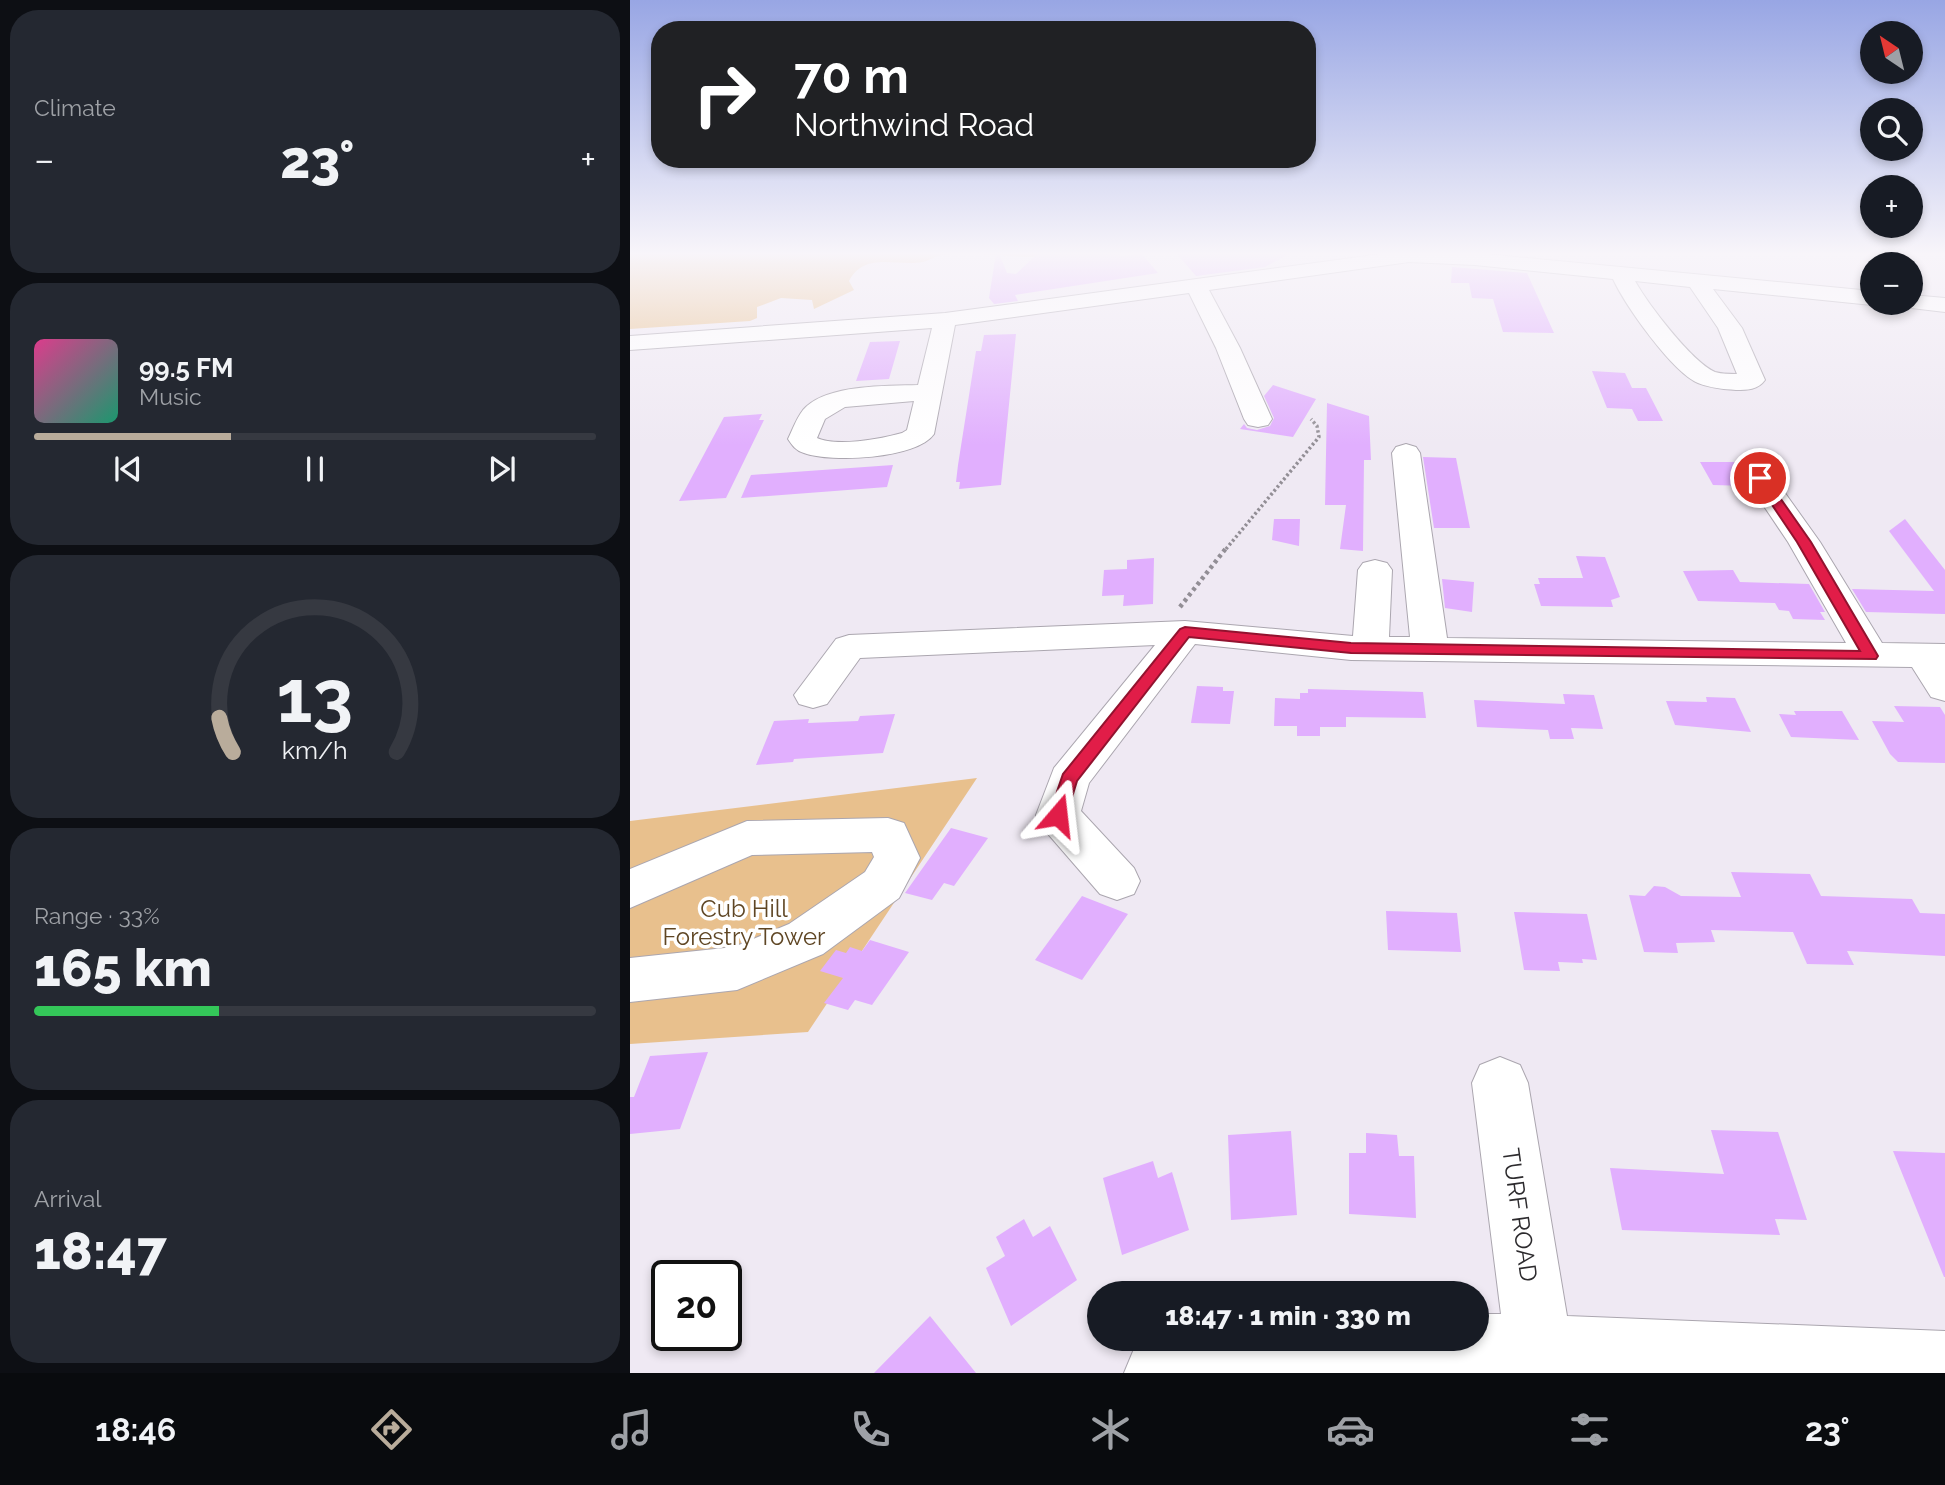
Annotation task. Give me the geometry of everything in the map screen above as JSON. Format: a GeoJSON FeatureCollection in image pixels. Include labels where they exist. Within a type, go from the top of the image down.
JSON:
{"type":"FeatureCollection","features":[{"type":"Feature","properties":{"kind":"street"},"geometry":{"type":"LineString","coordinates":[[630,343],[965,317]]}},
{"type":"Feature","properties":{"kind":"street"},"geometry":{"type":"LineString","coordinates":[[1212,317],[1258,419]]}},
{"type":"Feature","properties":{"kind":"street"},"geometry":{"type":"LineString","coordinates":[[1648,317],[1705,377],[1748,382],[1752,380],[1730,328],[1722,317]]}},
{"type":"Feature","properties":{"kind":"street"},"geometry":{"type":"LineString","coordinates":[[928,393],[945,320]]}},
{"type":"Feature","properties":{"kind":"street"},"geometry":{"type":"LineString","coordinates":[[1406,453],[1430,649]]}},
{"type":"Feature","properties":{"kind":"street"},"geometry":{"type":"LineString","coordinates":[[1760,478],[1804,542],[1871,656]]}},
{"type":"Feature","properties":{"kind":"street"},"geometry":{"type":"LineString","coordinates":[[1370,648],[1375,570]]}},
{"type":"Feature","properties":{"kind":"street"},"geometry":{"type":"LineString","coordinates":[[1117,881],[1058,815],[1069,779],[1185,632]]}},
{"type":"Feature","properties":{"kind":"street"},"geometry":{"type":"LineString","coordinates":[[813,695],[849,647],[1185,632],[1370,648],[1934,656],[1945,688]]}},
{"type":"Feature","properties":{"kind":"street"},"geometry":{"type":"LineString","coordinates":[[630,889],[747,838],[888,835],[897,858],[882,885],[806,939],[737,968],[630,980]]}},
{"type":"Feature","properties":{"kind":"street","name":"TURF ROAD"},"geometry":{"type":"LineString","coordinates":[[1500,1083],[1539,1348]]}},
{"type":"Feature","properties":{"kind":"street"},"geometry":{"type":"LineString","coordinates":[[1158,1373],[1182,1360],[1284,1344],[1539,1348],[1945,1365]]}},
{"type":"Feature","properties":{"kind":"path"},"geometry":{"type":"LineString","coordinates":[[1185,632],[1176,628],[1174,615],[1259,507],[1319,437],[1317,426],[1311,419]]}},
{"type":"Feature","properties":{"kind":"green space"},"geometry":{"type":"Polygon","coordinates":[[[630,317],[757,317],[750,321],[630,329],[630,317]]]}},
{"type":"Feature","properties":{"kind":"green space","name":"Cub Hill Forestry Tower"},"geometry":{"type":"Polygon","coordinates":[[[977,778],[808,1032],[630,1044],[630,821],[977,778]]]}},
{"type":"Feature","properties":{"kind":"building"},"geometry":{"type":"Polygon","coordinates":[[[1498,317],[1547,317],[1554,333],[1503,332],[1498,317]]]}},
{"type":"Feature","properties":{"kind":"building"},"geometry":{"type":"Polygon","coordinates":[[[1016,334],[1001,485],[959,489],[960,482],[956,482],[958,465],[976,351],[981,351],[984,335],[1016,334]]]}},
{"type":"Feature","properties":{"kind":"building"},"geometry":{"type":"Polygon","coordinates":[[[900,341],[889,379],[856,381],[870,342],[900,341]]]}},
{"type":"Feature","properties":{"kind":"building"},"geometry":{"type":"Polygon","coordinates":[[[1592,371],[1625,373],[1632,388],[1646,388],[1663,421],[1638,421],[1632,409],[1607,408],[1592,371]]]}},
{"type":"Feature","properties":{"kind":"building"},"geometry":{"type":"Polygon","coordinates":[[[1273,385],[1316,399],[1293,437],[1240,429],[1244,424],[1247,428],[1257,430],[1270,426],[1274,418],[1264,396],[1273,385]]]}},
{"type":"Feature","properties":{"kind":"building"},"geometry":{"type":"Polygon","coordinates":[[[1327,403],[1369,416],[1371,460],[1364,460],[1363,551],[1340,549],[1346,505],[1325,505],[1327,403]]]}},
{"type":"Feature","properties":{"kind":"building"},"geometry":{"type":"Polygon","coordinates":[[[762,414],[759,420],[764,420],[726,498],[679,501],[724,417],[762,414]]]}},
{"type":"Feature","properties":{"kind":"building"},"geometry":{"type":"Polygon","coordinates":[[[1423,457],[1456,458],[1470,528],[1434,528],[1423,457]]]}},
{"type":"Feature","properties":{"kind":"building"},"geometry":{"type":"Polygon","coordinates":[[[1700,462],[1739,462],[1746,473],[1742,478],[1747,486],[1713,485],[1700,462]]]}},
{"type":"Feature","properties":{"kind":"building"},"geometry":{"type":"Polygon","coordinates":[[[893,465],[887,487],[741,498],[751,475],[893,465]]]}},
{"type":"Feature","properties":{"kind":"building"},"geometry":{"type":"Polygon","coordinates":[[[1274,519],[1300,519],[1299,546],[1272,540],[1274,519]]]}},
{"type":"Feature","properties":{"kind":"building"},"geometry":{"type":"Polygon","coordinates":[[[1905,519],[1945,570],[1945,614],[1866,612],[1852,589],[1934,591],[1889,531],[1905,519]]]}},
{"type":"Feature","properties":{"kind":"building"},"geometry":{"type":"Polygon","coordinates":[[[1576,556],[1605,557],[1620,597],[1611,600],[1613,607],[1541,606],[1534,584],[1540,584],[1538,578],[1583,578],[1576,556]]]}},
{"type":"Feature","properties":{"kind":"building"},"geometry":{"type":"Polygon","coordinates":[[[1154,558],[1153,604],[1123,606],[1124,595],[1102,596],[1104,570],[1127,569],[1127,560],[1154,558]]]}},
{"type":"Feature","properties":{"kind":"building"},"geometry":{"type":"Polygon","coordinates":[[[1733,570],[1740,582],[1809,584],[1825,612],[1820,612],[1825,620],[1793,619],[1789,611],[1779,610],[1775,603],[1698,601],[1683,571],[1733,570]]]}},
{"type":"Feature","properties":{"kind":"building"},"geometry":{"type":"Polygon","coordinates":[[[1442,579],[1474,582],[1472,612],[1445,608],[1442,579]]]}},
{"type":"Feature","properties":{"kind":"building"},"geometry":{"type":"Polygon","coordinates":[[[1197,686],[1223,687],[1223,691],[1234,691],[1230,724],[1191,723],[1197,686]]]}},
{"type":"Feature","properties":{"kind":"building"},"geometry":{"type":"Polygon","coordinates":[[[1308,689],[1423,692],[1426,718],[1346,717],[1346,727],[1320,727],[1320,736],[1297,736],[1297,726],[1274,726],[1275,698],[1300,699],[1300,693],[1308,693],[1308,689]]]}},
{"type":"Feature","properties":{"kind":"building"},"geometry":{"type":"Polygon","coordinates":[[[1563,694],[1594,695],[1603,729],[1571,728],[1574,739],[1550,739],[1548,730],[1477,727],[1474,700],[1565,704],[1563,694]]]}},
{"type":"Feature","properties":{"kind":"building"},"geometry":{"type":"Polygon","coordinates":[[[1706,697],[1735,698],[1751,732],[1675,725],[1666,701],[1707,702],[1706,697]]]}},
{"type":"Feature","properties":{"kind":"building"},"geometry":{"type":"Polygon","coordinates":[[[1894,706],[1940,707],[1945,715],[1945,763],[1898,762],[1890,754],[1872,721],[1904,722],[1894,706]]]}},
{"type":"Feature","properties":{"kind":"building"},"geometry":{"type":"Polygon","coordinates":[[[1794,711],[1842,711],[1859,740],[1791,737],[1779,714],[1796,715],[1794,711]]]}},
{"type":"Feature","properties":{"kind":"building"},"geometry":{"type":"Polygon","coordinates":[[[895,714],[883,753],[794,759],[793,762],[756,765],[774,721],[858,721],[860,716],[895,714]]]}},
{"type":"Feature","properties":{"kind":"building"},"geometry":{"type":"Polygon","coordinates":[[[951,828],[988,838],[954,886],[944,883],[932,900],[905,893],[951,828]]]}},
{"type":"Feature","properties":{"kind":"building"},"geometry":{"type":"Polygon","coordinates":[[[1731,872],[1810,874],[1821,896],[1912,899],[1920,913],[1945,914],[1945,956],[1847,951],[1854,965],[1807,964],[1793,932],[1711,930],[1715,942],[1676,943],[1678,953],[1644,952],[1629,895],[1645,896],[1654,886],[1665,887],[1681,896],[1741,897],[1731,872]]]}},
{"type":"Feature","properties":{"kind":"building"},"geometry":{"type":"Polygon","coordinates":[[[1082,896],[1128,914],[1082,980],[1035,960],[1082,896]]]}},
{"type":"Feature","properties":{"kind":"building"},"geometry":{"type":"Polygon","coordinates":[[[1386,911],[1457,913],[1461,952],[1388,950],[1386,911]]]}},
{"type":"Feature","properties":{"kind":"building"},"geometry":{"type":"Polygon","coordinates":[[[1514,912],[1587,914],[1597,960],[1582,959],[1583,963],[1558,962],[1560,971],[1524,970],[1514,912]]]}},
{"type":"Feature","properties":{"kind":"building"},"geometry":{"type":"Polygon","coordinates":[[[870,940],[909,952],[872,1005],[855,1000],[848,1010],[824,1003],[843,978],[820,971],[836,950],[846,953],[850,947],[862,951],[870,940]]]}},
{"type":"Feature","properties":{"kind":"building"},"geometry":{"type":"Polygon","coordinates":[[[708,1052],[680,1129],[630,1134],[630,1097],[634,1097],[650,1056],[708,1052]]]}},
{"type":"Feature","properties":{"kind":"building"},"geometry":{"type":"Polygon","coordinates":[[[1711,1130],[1778,1132],[1807,1220],[1775,1219],[1780,1235],[1622,1230],[1610,1168],[1724,1174],[1711,1130]]]}},
{"type":"Feature","properties":{"kind":"building"},"geometry":{"type":"Polygon","coordinates":[[[1291,1131],[1297,1215],[1231,1220],[1228,1135],[1291,1131]]]}},
{"type":"Feature","properties":{"kind":"building"},"geometry":{"type":"Polygon","coordinates":[[[1366,1133],[1397,1135],[1399,1156],[1414,1156],[1416,1218],[1349,1214],[1349,1153],[1366,1153],[1366,1133]]]}},
{"type":"Feature","properties":{"kind":"building"},"geometry":{"type":"Polygon","coordinates":[[[1893,1151],[1945,1153],[1945,1277],[1944,1277],[1893,1151]]]}},
{"type":"Feature","properties":{"kind":"building"},"geometry":{"type":"Polygon","coordinates":[[[1153,1161],[1158,1178],[1172,1172],[1189,1230],[1122,1255],[1103,1178],[1153,1161]]]}},
{"type":"Feature","properties":{"kind":"building"},"geometry":{"type":"Polygon","coordinates":[[[1024,1219],[1033,1237],[1050,1226],[1077,1280],[1011,1326],[986,1268],[1005,1256],[996,1237],[1024,1219]]]}},
{"type":"Feature","properties":{"kind":"building"},"geometry":{"type":"Polygon","coordinates":[[[930,1316],[976,1373],[874,1373],[930,1316]]]}},
{"type":"Feature","properties":{"kind":"route"},"geometry":{"type":"LineString","coordinates":[[1058,815],[1069,779],[1185,632],[1351,648],[1871,656],[1804,542],[1760,478]]}}]}
